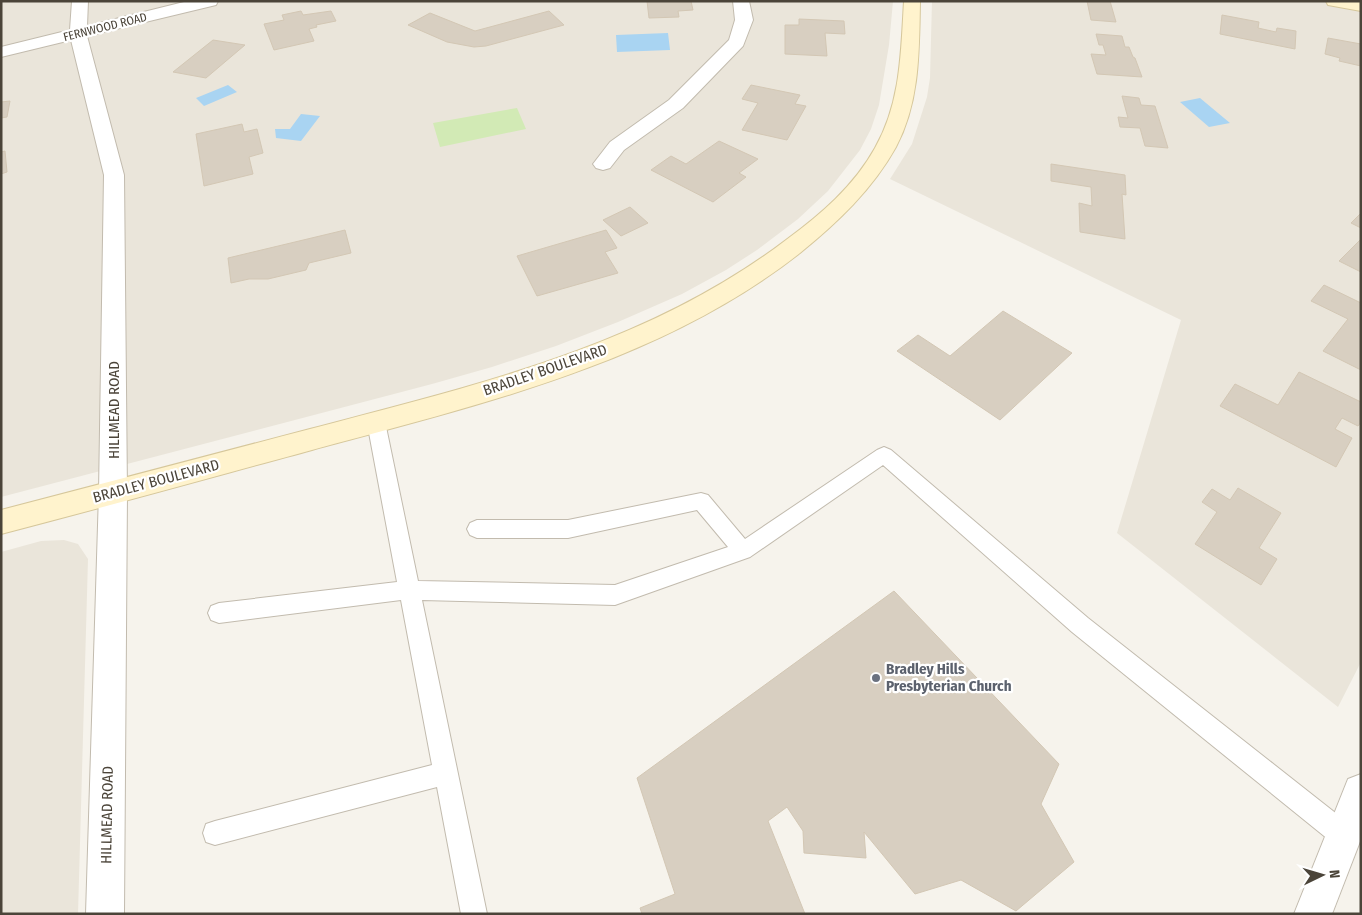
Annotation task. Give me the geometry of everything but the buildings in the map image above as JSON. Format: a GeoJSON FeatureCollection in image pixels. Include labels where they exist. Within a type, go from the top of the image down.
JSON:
{"type":"FeatureCollection","features":[{"type":"Feature","properties":{"kind":"main road","name":"BRADLEY BOULEVARD"},"geometry":{"type":"LineString","coordinates":[[1,522],[376,422],[540,374],[636,338],[669,323],[740,285],[803,241],[849,197],[868,174],[892,135],[905,90],[912,1]]}},
{"type":"Feature","properties":{"kind":"main road"},"geometry":{"type":"LineString","coordinates":[[1334,1],[1361,6]]}},
{"type":"Feature","properties":{"kind":"street","name":"HILLMEAD ROAD"},"geometry":{"type":"LineString","coordinates":[[80,1],[78,34],[114,175],[113,493],[105,914]]}},
{"type":"Feature","properties":{"kind":"street","name":"FERNWOOD ROAD"},"geometry":{"type":"LineString","coordinates":[[1,52],[210,1]]}},
{"type":"Feature","properties":{"kind":"street"},"geometry":{"type":"LineString","coordinates":[[603,164],[617,146],[676,104],[736,42],[744,20],[741,1]]}},
{"type":"Feature","properties":{"kind":"street"},"geometry":{"type":"LineString","coordinates":[[1313,914],[1361,792]]}},
{"type":"Feature","properties":{"kind":"lane"},"geometry":{"type":"LineString","coordinates":[[376,422],[446,773],[468,912]]}},
{"type":"Feature","properties":{"kind":"lane"},"geometry":{"type":"LineString","coordinates":[[220,613],[409,590],[615,595],[743,551],[884,455],[1080,625],[1343,835]]}},
{"type":"Feature","properties":{"kind":"lane"},"geometry":{"type":"LineString","coordinates":[[477,529],[568,529],[702,502],[743,551]]}},
{"type":"Feature","properties":{"kind":"lane"},"geometry":{"type":"LineString","coordinates":[[215,833],[446,773]]}},
{"type":"Feature","properties":{"kind":"shaded area"},"geometry":{"type":"Polygon","coordinates":[[[1,1],[893,1],[889,45],[879,105],[871,129],[860,150],[828,191],[798,219],[757,250],[726,270],[682,294],[618,322],[556,346],[492,367],[1,497],[1,1]]]}},
{"type":"Feature","properties":{"kind":"shaded area"},"geometry":{"type":"Polygon","coordinates":[[[932,1],[1361,1],[1361,662],[1338,707],[1117,533],[1181,320],[890,179],[912,144],[927,97],[930,78],[932,1]]]}},
{"type":"Feature","properties":{"kind":"shaded area"},"geometry":{"type":"Polygon","coordinates":[[[64,540],[78,544],[88,559],[78,914],[1,914],[1,552],[41,541],[64,540]]]}},
{"type":"Feature","properties":{"kind":"green space"},"geometry":{"type":"Polygon","coordinates":[[[517,108],[526,129],[440,147],[433,123],[517,108]]]}},
{"type":"Feature","properties":{"kind":"water"},"geometry":{"type":"Polygon","coordinates":[[[668,33],[670,50],[617,52],[616,35],[668,33]]]}},
{"type":"Feature","properties":{"kind":"water"},"geometry":{"type":"Polygon","coordinates":[[[228,85],[237,92],[204,106],[196,98],[228,85]]]}},
{"type":"Feature","properties":{"kind":"water"},"geometry":{"type":"Polygon","coordinates":[[[1200,98],[1230,123],[1209,127],[1180,102],[1200,98]]]}},
{"type":"Feature","properties":{"kind":"water"},"geometry":{"type":"Polygon","coordinates":[[[301,114],[320,116],[301,141],[276,138],[275,129],[290,129],[301,114]]]}},
{"type":"Feature","properties":{"kind":"place","name":"Bradley Hills Presbyterian Church"},"geometry":{"type":"Point","coordinates":[876,678]}}]}
